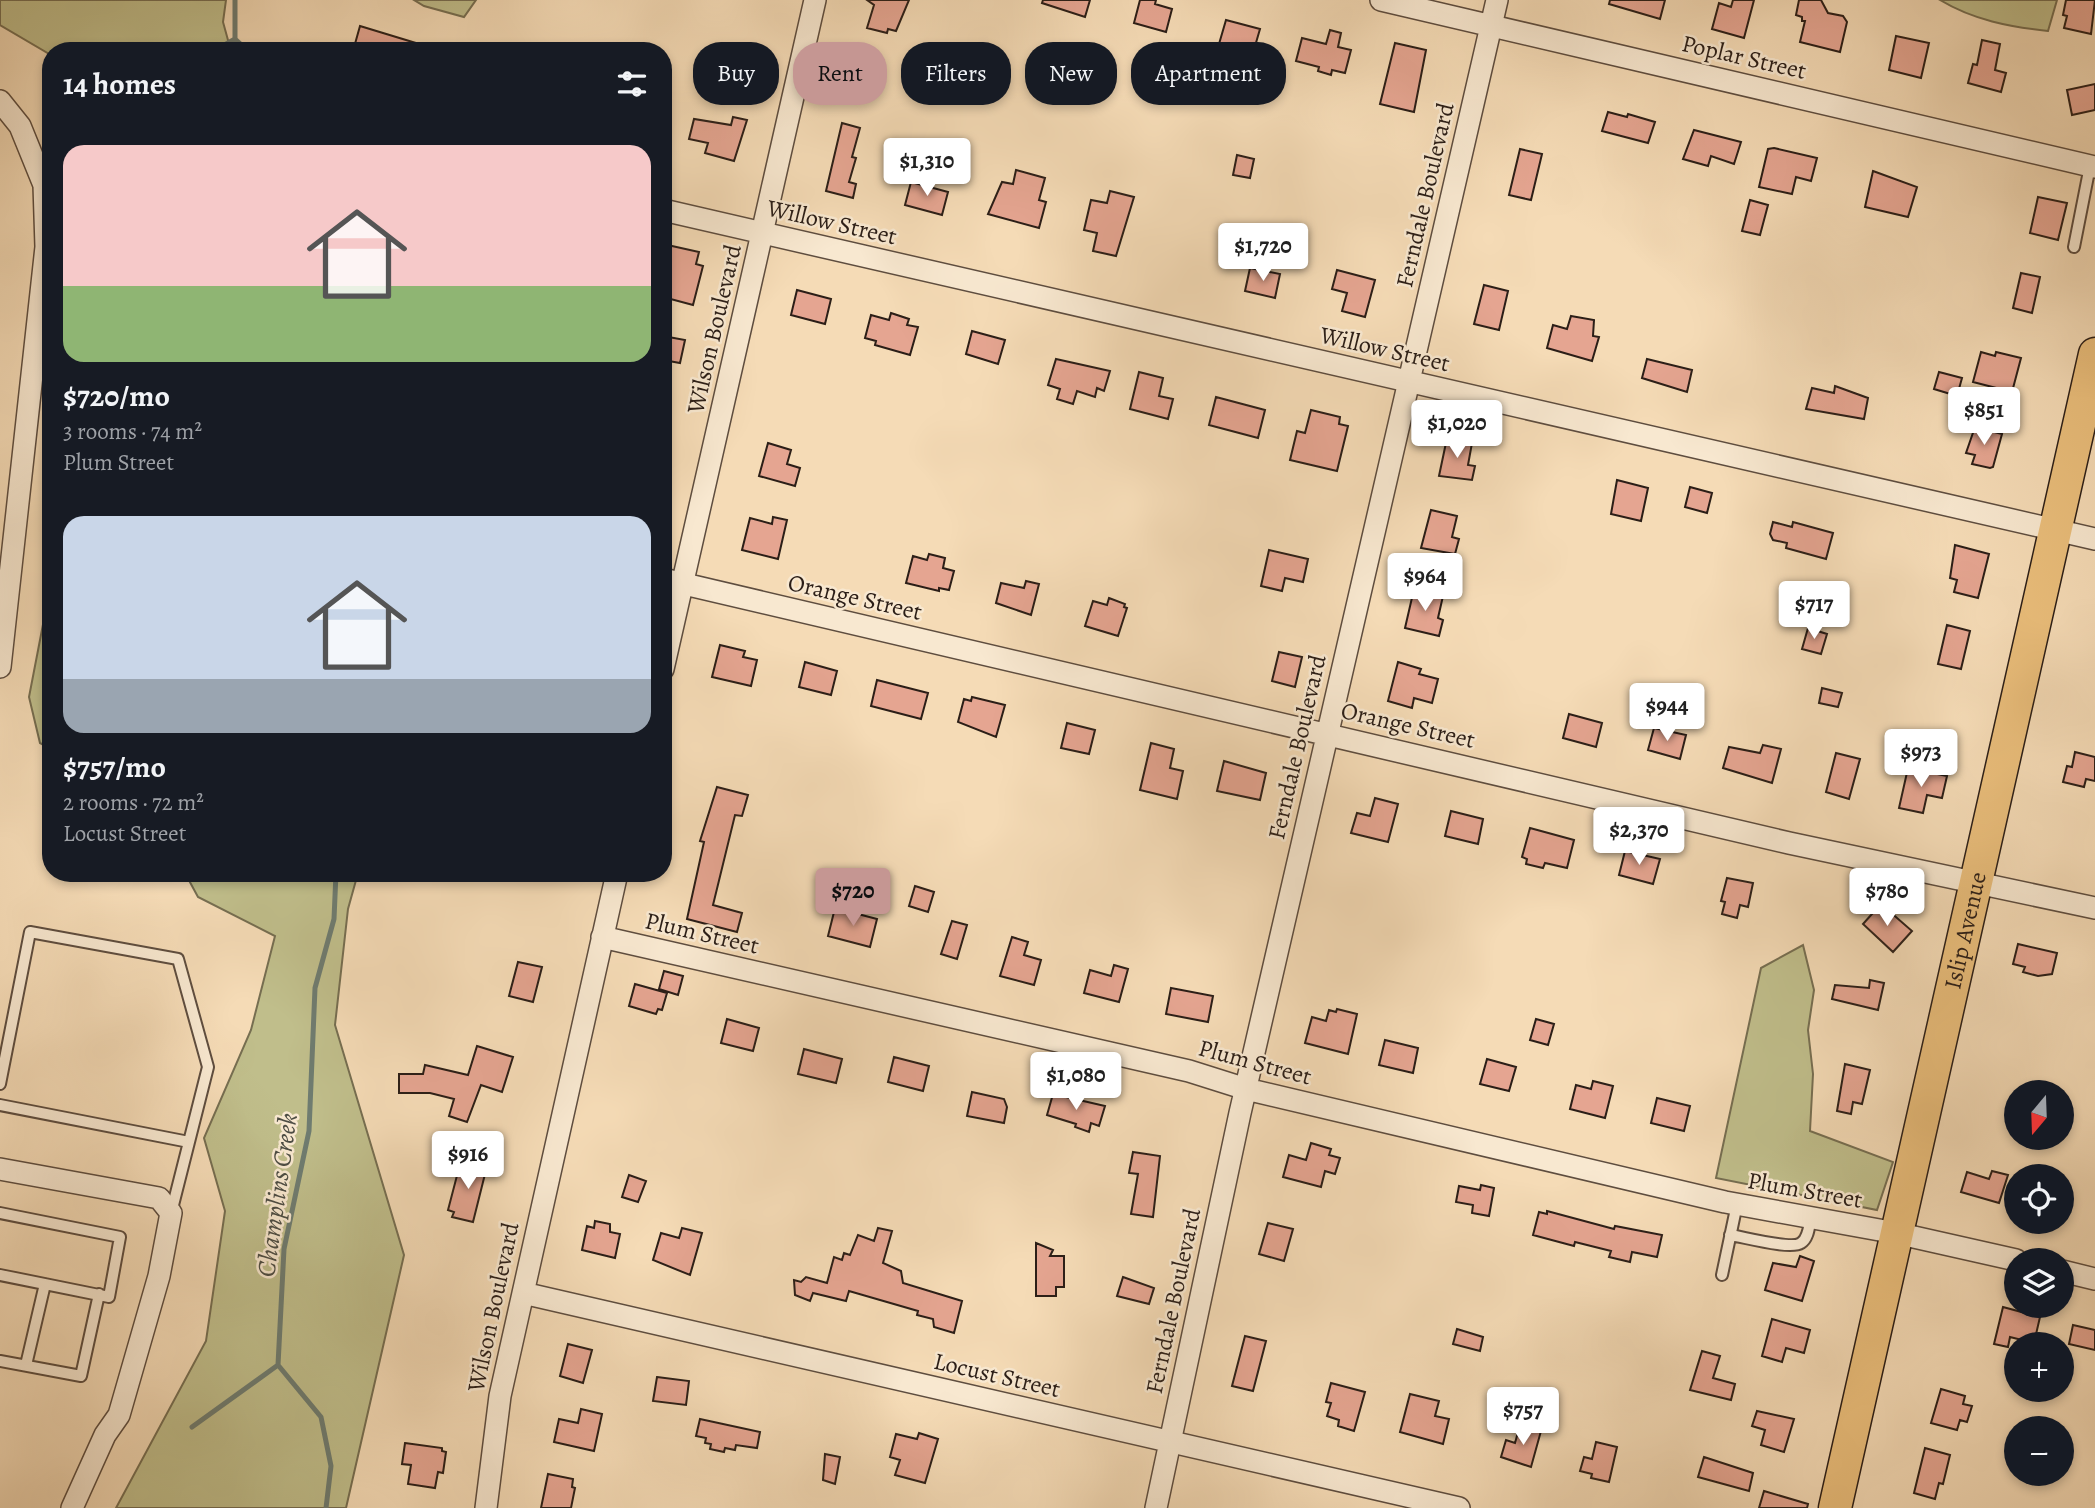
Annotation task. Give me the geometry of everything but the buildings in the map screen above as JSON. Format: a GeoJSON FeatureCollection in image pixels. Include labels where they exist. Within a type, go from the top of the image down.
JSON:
{"type":"FeatureCollection","features":[{"type":"Feature","properties":{"kind":"main road","name":"Islip Avenue"},"geometry":{"type":"LineString","coordinates":[[1835,1508],[2095,354]]}},
{"type":"Feature","properties":{"kind":"street","name":"Wilson Boulevard"},"geometry":{"type":"LineString","coordinates":[[673,581],[762,233],[815,0]]}},
{"type":"Feature","properties":{"kind":"street","name":"Poplar Street"},"geometry":{"type":"LineString","coordinates":[[1381,0],[2093,167]]}},
{"type":"Feature","properties":{"kind":"street","name":"Ferndale Boulevard"},"geometry":{"type":"LineString","coordinates":[[1156,1508],[1246,1089],[1497,0]]}},
{"type":"Feature","properties":{"kind":"street"},"geometry":{"type":"LineString","coordinates":[[0,101],[20,126],[42,180]]}},
{"type":"Feature","properties":{"kind":"street","name":"Willow Street"},"geometry":{"type":"LineString","coordinates":[[672,212],[2095,539]]}},
{"type":"Feature","properties":{"kind":"street"},"geometry":{"type":"LineString","coordinates":[[0,667],[42,284]]}},
{"type":"Feature","properties":{"kind":"street","name":"Orange Street"},"geometry":{"type":"LineString","coordinates":[[673,581],[1789,843],[2095,908]]}},
{"type":"Feature","properties":{"kind":"street","name":"Wilson Boulevard"},"geometry":{"type":"LineString","coordinates":[[486,1508],[500,1396],[615,882]]}},
{"type":"Feature","properties":{"kind":"street","name":"Plum Street"},"geometry":{"type":"LineString","coordinates":[[602,937],[1189,1071],[1246,1089],[1737,1204],[1896,1233],[2004,1257]]}},
{"type":"Feature","properties":{"kind":"street"},"geometry":{"type":"LineString","coordinates":[[0,1168],[159,1198],[171,1213],[159,1276],[120,1415],[106,1435],[72,1508]]}},
{"type":"Feature","properties":{"kind":"street"},"geometry":{"type":"LineString","coordinates":[[2074,1274],[2095,1279]]}},
{"type":"Feature","properties":{"kind":"street","name":"Locust Street"},"geometry":{"type":"LineString","coordinates":[[523,1293],[1459,1508]]}},
{"type":"Feature","properties":{"kind":"lane"},"geometry":{"type":"LineString","coordinates":[[2074,247],[2093,167]]}},
{"type":"Feature","properties":{"kind":"lane"},"geometry":{"type":"LineString","coordinates":[[0,1084],[30,932],[178,959],[208,1067],[171,1213]]}},
{"type":"Feature","properties":{"kind":"lane"},"geometry":{"type":"LineString","coordinates":[[0,1105],[189,1142]]}},
{"type":"Feature","properties":{"kind":"lane"},"geometry":{"type":"LineString","coordinates":[[1722,1275],[1737,1204]]}},
{"type":"Feature","properties":{"kind":"lane"},"geometry":{"type":"LineString","coordinates":[[0,1213],[120,1237],[109,1297],[0,1275]]}},
{"type":"Feature","properties":{"kind":"lane"},"geometry":{"type":"LineString","coordinates":[[1731,1235],[1791,1246],[1801,1244],[1807,1236],[1811,1217]]}},
{"type":"Feature","properties":{"kind":"lane"},"geometry":{"type":"LineString","coordinates":[[26,1365],[45,1284]]}},
{"type":"Feature","properties":{"kind":"lane"},"geometry":{"type":"LineString","coordinates":[[0,1361],[81,1377],[99,1294]]}},
{"type":"Feature","properties":{"kind":"shaded area"},"geometry":{"type":"Polygon","coordinates":[[[0,0],[226,0],[223,22],[229,42],[42,42],[42,50],[0,25],[0,0]]]}},
{"type":"Feature","properties":{"kind":"shaded area"},"geometry":{"type":"Polygon","coordinates":[[[414,0],[476,0],[464,17],[424,6],[414,0]]]}},
{"type":"Feature","properties":{"kind":"shaded area"},"geometry":{"type":"Polygon","coordinates":[[[1940,0],[2057,0],[2048,31],[1992,22],[1965,13],[1940,0]]]}},
{"type":"Feature","properties":{"kind":"shaded area"},"geometry":{"type":"Polygon","coordinates":[[[42,630],[42,744],[29,697],[42,630]]]}},
{"type":"Feature","properties":{"kind":"shaded area"},"geometry":{"type":"Polygon","coordinates":[[[190,882],[356,882],[348,909],[335,1025],[404,1255],[346,1508],[116,1508],[206,1341],[225,1211],[204,1138],[251,1030],[275,936],[198,897],[190,882]]]}},
{"type":"Feature","properties":{"kind":"shaded area"},"geometry":{"type":"Polygon","coordinates":[[[1803,945],[1814,990],[1808,1030],[1813,1074],[1810,1131],[1893,1162],[1877,1210],[1716,1178],[1761,968],[1803,945]]]}},
{"type":"Feature","properties":{"kind":"waterway","name":"Champlins Creek"},"geometry":{"type":"LineString","coordinates":[[235,0],[235,39],[238,42]]}},
{"type":"Feature","properties":{"kind":"waterway"},"geometry":{"type":"LineString","coordinates":[[230,42],[235,39]]}},
{"type":"Feature","properties":{"kind":"waterway","name":"Champlins Creek"},"geometry":{"type":"LineString","coordinates":[[326,1508],[331,1466],[321,1417],[278,1365],[284,1249],[309,1131],[315,988],[334,919],[336,882]]}},
{"type":"Feature","properties":{"kind":"waterway"},"geometry":{"type":"LineString","coordinates":[[192,1427],[278,1365]]}}]}
